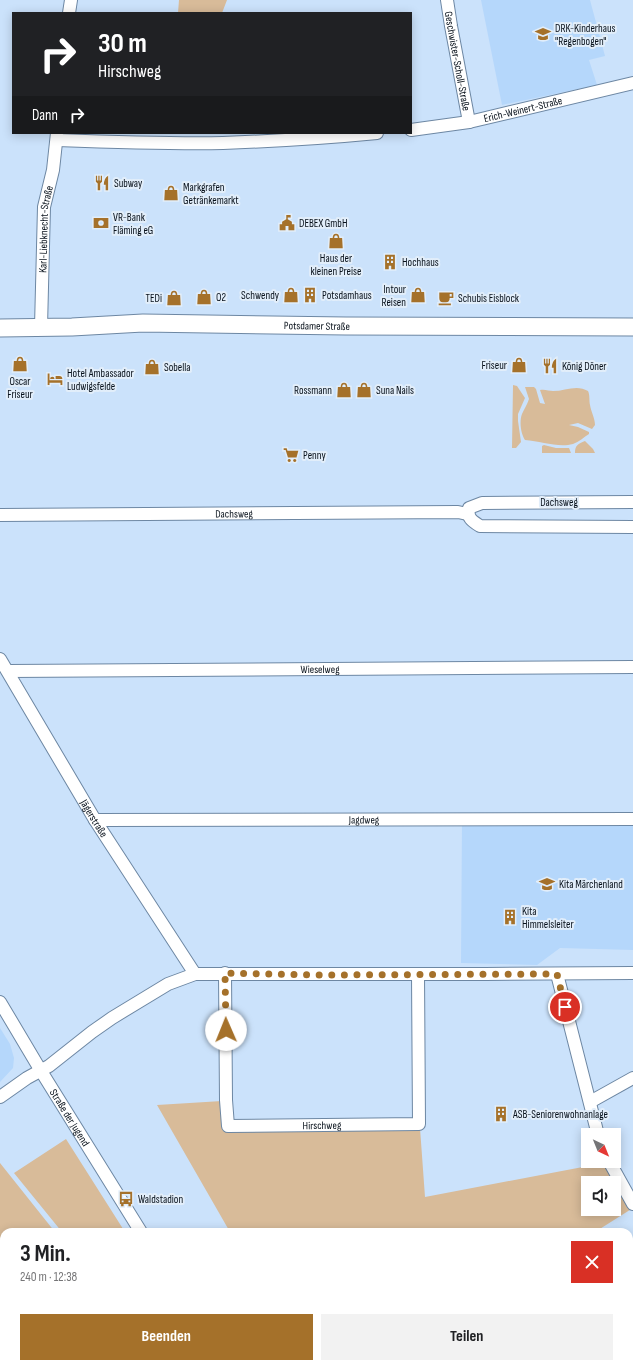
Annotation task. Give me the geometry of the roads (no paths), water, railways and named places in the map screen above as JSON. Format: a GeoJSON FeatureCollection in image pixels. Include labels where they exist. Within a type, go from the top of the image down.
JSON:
{"type":"FeatureCollection","features":[{"type":"Feature","properties":{"kind":"main road","name":"Potsdamer Straße"},"geometry":{"type":"LineString","coordinates":[[0,328],[72,327],[143,323],[346,326],[633,327]]}},
{"type":"Feature","properties":{"kind":"street"},"geometry":{"type":"LineString","coordinates":[[69,12],[71,0]]}},
{"type":"Feature","properties":{"kind":"street","name":"Geschwister-Scholl-Straße"},"geometry":{"type":"LineString","coordinates":[[447,0],[469,122]]}},
{"type":"Feature","properties":{"kind":"street","name":"Erich-Weinert-Straße"},"geometry":{"type":"LineString","coordinates":[[412,130],[469,122],[633,84]]}},
{"type":"Feature","properties":{"kind":"street"},"geometry":{"type":"LineString","coordinates":[[57,136],[143,143],[223,143],[367,134]]}},
{"type":"Feature","properties":{"kind":"street","name":"Karl-Liebknecht-Straße"},"geometry":{"type":"LineString","coordinates":[[41,327],[44,207],[53,170],[57,136]]}},
{"type":"Feature","properties":{"kind":"street","name":"Dachsweg"},"geometry":{"type":"LineString","coordinates":[[0,515],[458,512],[468,514],[469,508],[482,503],[633,502]]}},
{"type":"Feature","properties":{"kind":"street"},"geometry":{"type":"LineString","coordinates":[[468,514],[469,518],[480,526],[633,527]]}},
{"type":"Feature","properties":{"kind":"street","name":"Jägerstraße"},"geometry":{"type":"LineString","coordinates":[[0,659],[95,820],[195,974]]}},
{"type":"Feature","properties":{"kind":"street","name":"Wieselweg"},"geometry":{"type":"LineString","coordinates":[[8,671],[633,667]]}},
{"type":"Feature","properties":{"kind":"street","name":"Jagdweg"},"geometry":{"type":"LineString","coordinates":[[95,820],[633,819]]}},
{"type":"Feature","properties":{"kind":"street"},"geometry":{"type":"LineString","coordinates":[[0,1097],[27,1078],[49,1066],[112,1018],[168,984],[195,974],[557,974],[633,972]]}},
{"type":"Feature","properties":{"kind":"street","name":"Hirschweg"},"geometry":{"type":"LineString","coordinates":[[225,973],[226,1100],[228,1126],[419,1124],[418,974]]}},
{"type":"Feature","properties":{"kind":"street"},"geometry":{"type":"LineString","coordinates":[[557,974],[596,1128]]}},
{"type":"Feature","properties":{"kind":"street","name":"Straße der Jugend"},"geometry":{"type":"LineString","coordinates":[[0,1002],[40,1071],[138,1228]]}},
{"type":"Feature","properties":{"kind":"street"},"geometry":{"type":"LineString","coordinates":[[590,1102],[633,1078]]}},
{"type":"Feature","properties":{"kind":"street"},"geometry":{"type":"LineString","coordinates":[[613,1168],[633,1204]]}},
{"type":"Feature","properties":{"kind":"place","name":"DRK-Kinderhaus \"Regenbogen\""},"geometry":{"type":"Point","coordinates":[543,34]}},
{"type":"Feature","properties":{"kind":"place","name":"Subway"},"geometry":{"type":"Point","coordinates":[102,183]}},
{"type":"Feature","properties":{"kind":"place","name":"Markgrafen Getränkemarkt"},"geometry":{"type":"Point","coordinates":[171,193]}},
{"type":"Feature","properties":{"kind":"place","name":"VR-Bank Fläming eG"},"geometry":{"type":"Point","coordinates":[101,223]}},
{"type":"Feature","properties":{"kind":"place","name":"DEBEX GmbH"},"geometry":{"type":"Point","coordinates":[287,223]}},
{"type":"Feature","properties":{"kind":"place","name":"Haus der kleinen Preise"},"geometry":{"type":"Point","coordinates":[336,241]}},
{"type":"Feature","properties":{"kind":"place","name":"Hochhaus"},"geometry":{"type":"Point","coordinates":[390,262]}},
{"type":"Feature","properties":{"kind":"place","name":"Schwendy"},"geometry":{"type":"Point","coordinates":[291,295]}},
{"type":"Feature","properties":{"kind":"place","name":"Potsdamhaus"},"geometry":{"type":"Point","coordinates":[310,295]}},
{"type":"Feature","properties":{"kind":"place","name":"Intour Reisen"},"geometry":{"type":"Point","coordinates":[418,295]}},
{"type":"Feature","properties":{"kind":"place","name":"O2"},"geometry":{"type":"Point","coordinates":[204,297]}},
{"type":"Feature","properties":{"kind":"place","name":"TEDi"},"geometry":{"type":"Point","coordinates":[174,298]}},
{"type":"Feature","properties":{"kind":"place","name":"Schubis Eisblock"},"geometry":{"type":"Point","coordinates":[446,298]}},
{"type":"Feature","properties":{"kind":"place","name":"Oscar Friseur"},"geometry":{"type":"Point","coordinates":[20,364]}},
{"type":"Feature","properties":{"kind":"place","name":"Friseur"},"geometry":{"type":"Point","coordinates":[519,365]}},
{"type":"Feature","properties":{"kind":"place","name":"König Döner"},"geometry":{"type":"Point","coordinates":[550,366]}},
{"type":"Feature","properties":{"kind":"place","name":"Sobella"},"geometry":{"type":"Point","coordinates":[152,367]}},
{"type":"Feature","properties":{"kind":"place","name":"Hotel Ambassador Ludwigsfelde"},"geometry":{"type":"Point","coordinates":[55,379]}},
{"type":"Feature","properties":{"kind":"place","name":"Rossmann"},"geometry":{"type":"Point","coordinates":[344,390]}},
{"type":"Feature","properties":{"kind":"place","name":"Suna Nails"},"geometry":{"type":"Point","coordinates":[364,390]}},
{"type":"Feature","properties":{"kind":"place","name":"Penny"},"geometry":{"type":"Point","coordinates":[291,455]}},
{"type":"Feature","properties":{"kind":"place","name":"Kita Märchenland"},"geometry":{"type":"Point","coordinates":[547,884]}},
{"type":"Feature","properties":{"kind":"place","name":"Kita Himmelsleiter"},"geometry":{"type":"Point","coordinates":[510,917]}},
{"type":"Feature","properties":{"kind":"place","name":"ASB-Seniorenwohnanlage"},"geometry":{"type":"Point","coordinates":[501,1114]}},
{"type":"Feature","properties":{"kind":"place","name":"Waldstadion"},"geometry":{"type":"Point","coordinates":[126,1199]}}]}
